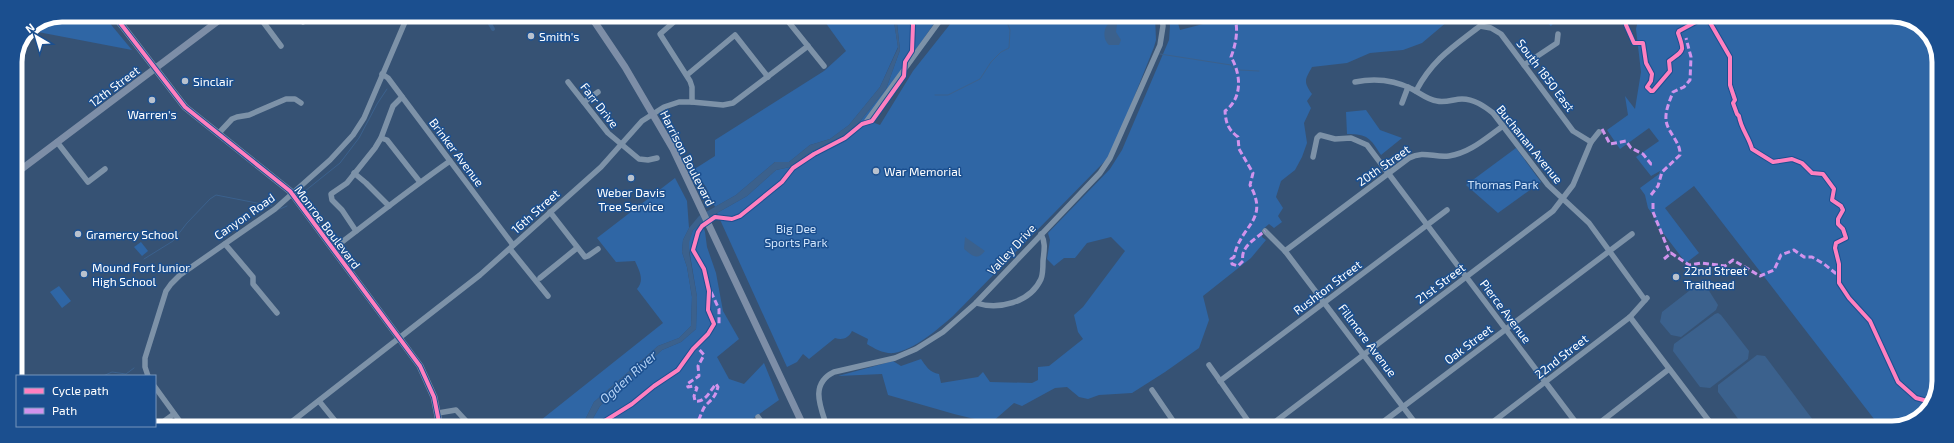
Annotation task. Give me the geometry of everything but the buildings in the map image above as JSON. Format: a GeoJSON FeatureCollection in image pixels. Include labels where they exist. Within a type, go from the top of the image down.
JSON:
{"type":"FeatureCollection","features":[{"type":"Feature","properties":{"kind":"main road","name":"Monroe Boulevard"},"geometry":{"type":"LineString","coordinates":[[119,22],[185,107],[292,195],[400,338],[425,374],[433,392],[439,421]]}},
{"type":"Feature","properties":{"kind":"main road","name":"12th Street"},"geometry":{"type":"LineString","coordinates":[[22,169],[217,22]]}},
{"type":"Feature","properties":{"kind":"main road","name":"Harrison Boulevard"},"geometry":{"type":"LineString","coordinates":[[595,22],[609,41],[653,113],[677,157],[801,421]]}},
{"type":"Feature","properties":{"kind":"street"},"geometry":{"type":"LineString","coordinates":[[265,22],[281,46]]}},
{"type":"Feature","properties":{"kind":"street","name":"Canyon Road"},"geometry":{"type":"LineString","coordinates":[[148,375],[144,367],[145,358],[168,287],[180,275],[262,219],[292,195],[330,160],[353,135],[364,118],[405,22]]}},
{"type":"Feature","properties":{"kind":"street"},"geometry":{"type":"LineString","coordinates":[[674,22],[660,34],[687,75],[692,87],[692,102]]}},
{"type":"Feature","properties":{"kind":"street"},"geometry":{"type":"LineString","coordinates":[[789,22],[824,66]]}},
{"type":"Feature","properties":{"kind":"street"},"geometry":{"type":"LineString","coordinates":[[866,122],[940,22]]}},
{"type":"Feature","properties":{"kind":"street","name":"Valley Drive"},"geometry":{"type":"LineString","coordinates":[[825,421],[818,396],[821,383],[826,377],[834,372],[895,358],[916,349],[944,332],[976,303],[1100,173],[1110,158],[1160,45],[1163,22]]}},
{"type":"Feature","properties":{"kind":"street","name":"South 1850 East"},"geometry":{"type":"LineString","coordinates":[[1416,91],[1424,75],[1438,59],[1480,26],[1490,28],[1501,34],[1574,131],[1591,142]]}},
{"type":"Feature","properties":{"kind":"street"},"geometry":{"type":"LineString","coordinates":[[1524,65],[1557,43],[1558,34]]}},
{"type":"Feature","properties":{"kind":"street"},"geometry":{"type":"LineString","coordinates":[[687,75],[735,35],[768,77]]}},
{"type":"Feature","properties":{"kind":"street","name":"16th Street"},"geometry":{"type":"LineString","coordinates":[[293,421],[480,275],[601,167],[636,127],[653,113],[672,104],[692,102],[723,105],[732,103],[808,46]]}},
{"type":"Feature","properties":{"kind":"street","name":"Brinker Avenue"},"geometry":{"type":"LineString","coordinates":[[382,74],[388,78],[548,296]]}},
{"type":"Feature","properties":{"kind":"street","name":"Buchanan Avenue"},"geometry":{"type":"LineString","coordinates":[[1355,82],[1381,80],[1408,87],[1436,101],[1445,102],[1462,99],[1472,101],[1493,113],[1548,185],[1589,223],[1646,299]]}},
{"type":"Feature","properties":{"kind":"street","name":"Farr Drive"},"geometry":{"type":"LineString","coordinates":[[568,82],[608,133],[621,145],[639,159],[648,160],[657,158]]}},
{"type":"Feature","properties":{"kind":"street"},"geometry":{"type":"LineString","coordinates":[[1402,103],[1408,87]]}},
{"type":"Feature","properties":{"kind":"street"},"geometry":{"type":"LineString","coordinates":[[584,102],[598,92]]}},
{"type":"Feature","properties":{"kind":"street"},"geometry":{"type":"LineString","coordinates":[[356,231],[331,197],[331,194],[347,183],[381,138],[393,106],[402,97]]}},
{"type":"Feature","properties":{"kind":"street"},"geometry":{"type":"LineString","coordinates":[[218,134],[232,119],[237,117],[249,115],[286,99],[295,99],[301,103]]}},
{"type":"Feature","properties":{"kind":"street","name":"20th Street"},"geometry":{"type":"LineString","coordinates":[[1286,251],[1388,173],[1417,154],[1448,156],[1468,150],[1503,126]]}},
{"type":"Feature","properties":{"kind":"street","name":"21st Street"},"geometry":{"type":"LineString","coordinates":[[1276,421],[1553,211],[1564,199],[1573,185],[1591,142],[1599,132]]}},
{"type":"Feature","properties":{"kind":"street","name":"Pierce Avenue"},"geometry":{"type":"LineString","coordinates":[[1313,157],[1317,138],[1320,135],[1334,139],[1351,138],[1367,145],[1575,421]]}},
{"type":"Feature","properties":{"kind":"street"},"geometry":{"type":"LineString","coordinates":[[381,138],[387,140],[420,182]]}},
{"type":"Feature","properties":{"kind":"street"},"geometry":{"type":"LineString","coordinates":[[57,142],[88,182],[105,168]]}},
{"type":"Feature","properties":{"kind":"street"},"geometry":{"type":"LineString","coordinates":[[333,249],[420,182],[450,161]]}},
{"type":"Feature","properties":{"kind":"street"},"geometry":{"type":"LineString","coordinates":[[354,173],[389,206]]}},
{"type":"Feature","properties":{"kind":"street","name":"Rushton Street"},"geometry":{"type":"LineString","coordinates":[[1220,381],[1447,210]]}},
{"type":"Feature","properties":{"kind":"street"},"geometry":{"type":"LineString","coordinates":[[550,212],[577,248],[587,257],[598,249]]}},
{"type":"Feature","properties":{"kind":"street","name":"Fillmore Avenue"},"geometry":{"type":"LineString","coordinates":[[1265,232],[1286,251],[1414,421]]}},
{"type":"Feature","properties":{"kind":"street"},"geometry":{"type":"LineString","coordinates":[[976,303],[985,306],[1009,304],[1021,299],[1036,287],[1041,278],[1045,241],[1041,234]]}},
{"type":"Feature","properties":{"kind":"street","name":"Oak Street"},"geometry":{"type":"LineString","coordinates":[[1384,421],[1632,234]]}},
{"type":"Feature","properties":{"kind":"street"},"geometry":{"type":"LineString","coordinates":[[225,244],[253,277],[253,284],[277,313]]}},
{"type":"Feature","properties":{"kind":"street"},"geometry":{"type":"LineString","coordinates":[[540,278],[577,248]]}},
{"type":"Feature","properties":{"kind":"street","name":"22nd Street"},"geometry":{"type":"LineString","coordinates":[[1494,421],[1630,317],[1646,299]]}},
{"type":"Feature","properties":{"kind":"street"},"geometry":{"type":"LineString","coordinates":[[1630,317],[1708,421]]}},
{"type":"Feature","properties":{"kind":"street"},"geometry":{"type":"LineString","coordinates":[[1209,365],[1248,421]]}},
{"type":"Feature","properties":{"kind":"street"},"geometry":{"type":"LineString","coordinates":[[1602,421],[1670,369]]}},
{"type":"Feature","properties":{"kind":"street"},"geometry":{"type":"LineString","coordinates":[[156,388],[179,421]]}},
{"type":"Feature","properties":{"kind":"street"},"geometry":{"type":"LineString","coordinates":[[1152,390],[1173,421]]}},
{"type":"Feature","properties":{"kind":"street"},"geometry":{"type":"LineString","coordinates":[[319,401],[335,421]]}},
{"type":"Feature","properties":{"kind":"street"},"geometry":{"type":"LineString","coordinates":[[438,413],[456,410],[466,421]]}},
{"type":"Feature","properties":{"kind":"street"},"geometry":{"type":"LineString","coordinates":[[164,421],[174,414]]}},
{"type":"Feature","properties":{"kind":"street"},"geometry":{"type":"LineString","coordinates":[[758,417],[761,421]]}},
{"type":"Feature","properties":{"kind":"green space"},"geometry":{"type":"Polygon","coordinates":[[[109,22],[132,50],[38,32],[47,25],[54,23],[109,22]]]}},
{"type":"Feature","properties":{"kind":"green space"},"geometry":{"type":"Polygon","coordinates":[[[825,22],[894,22],[898,47],[880,87],[849,125],[830,139],[810,145],[789,162],[775,162],[736,195],[715,207],[706,187],[693,170],[715,156],[715,140],[824,71],[846,51],[825,22]]]}},
{"type":"Feature","properties":{"kind":"green space","name":"Big Dee Sports Park"},"geometry":{"type":"Polygon","coordinates":[[[897,22],[935,22],[867,120],[880,125],[913,71],[952,22],[1155,22],[1156,40],[1154,47],[1121,130],[1108,158],[953,316],[918,343],[902,351],[887,353],[880,351],[867,344],[868,339],[852,331],[849,336],[845,338],[835,338],[809,359],[803,354],[797,362],[787,367],[717,213],[747,196],[776,170],[790,167],[812,151],[831,145],[853,130],[886,89],[900,50],[897,22]]]}},
{"type":"Feature","properties":{"kind":"green space"},"geometry":{"type":"Polygon","coordinates":[[[1169,22],[1178,22],[1180,30],[1203,24],[1202,22],[1447,22],[1422,43],[1403,50],[1370,53],[1347,63],[1312,67],[1306,80],[1307,86],[1312,94],[1307,101],[1311,108],[1304,123],[1307,143],[1295,170],[1281,181],[1276,197],[1283,208],[1278,216],[1282,222],[1274,228],[1269,224],[1262,230],[1262,237],[1266,240],[1251,258],[1203,296],[1209,320],[1199,348],[1132,393],[1099,395],[1088,399],[1079,397],[1067,387],[1055,388],[1022,406],[1014,403],[993,421],[983,421],[888,395],[882,374],[838,376],[893,361],[901,366],[921,359],[930,370],[939,374],[941,383],[978,377],[983,372],[990,382],[1032,383],[1038,380],[1038,367],[1049,366],[1083,339],[1078,332],[1074,315],[1083,307],[1125,251],[1111,237],[1087,243],[1075,258],[1064,258],[1054,266],[1047,259],[1050,240],[1048,233],[1110,169],[1122,150],[1169,40],[1169,22]]]}},
{"type":"Feature","properties":{"kind":"green space"},"geometry":{"type":"Polygon","coordinates":[[[1546,22],[1555,22],[1551,26],[1546,22]]]}},
{"type":"Feature","properties":{"kind":"green space"},"geometry":{"type":"Polygon","coordinates":[[[1638,22],[1892,22],[1905,24],[1912,27],[1925,40],[1929,47],[1932,59],[1932,381],[1929,396],[1916,413],[1910,417],[1900,420],[1876,421],[1694,186],[1665,208],[1699,253],[1686,263],[1654,221],[1656,219],[1648,208],[1645,195],[1640,188],[1659,174],[1660,171],[1651,176],[1636,157],[1659,141],[1649,128],[1620,149],[1607,130],[1628,115],[1625,96],[1635,109],[1641,72],[1636,29],[1638,22]]]}},
{"type":"Feature","properties":{"kind":"green space"},"geometry":{"type":"Polygon","coordinates":[[[1366,110],[1380,130],[1402,138],[1381,155],[1368,138],[1360,135],[1347,134],[1346,112],[1366,110]]]}},
{"type":"Feature","properties":{"kind":"green space","name":"Thomas Park"},"geometry":{"type":"Polygon","coordinates":[[[1516,148],[1541,182],[1498,213],[1466,185],[1516,148]]]}},
{"type":"Feature","properties":{"kind":"green space"},"geometry":{"type":"Polygon","coordinates":[[[675,178],[687,201],[689,228],[683,240],[682,252],[687,267],[692,297],[691,326],[679,338],[658,346],[594,402],[584,421],[539,421],[663,323],[637,289],[641,279],[640,271],[635,261],[616,262],[597,238],[675,178]]]}},
{"type":"Feature","properties":{"kind":"green space"},"geometry":{"type":"Polygon","coordinates":[[[702,223],[707,247],[716,273],[723,311],[739,339],[717,357],[729,379],[744,384],[764,363],[779,400],[749,421],[591,421],[600,406],[662,350],[681,342],[696,329],[697,297],[688,242],[693,230],[702,223]]]}},
{"type":"Feature","properties":{"kind":"green space"},"geometry":{"type":"Polygon","coordinates":[[[141,242],[148,251],[142,256],[134,247],[141,242]]]}},
{"type":"Feature","properties":{"kind":"green space"},"geometry":{"type":"Polygon","coordinates":[[[59,286],[71,301],[62,308],[50,292],[59,286]]]}},
{"type":"Feature","properties":{"kind":"water","name":"Ogden River"},"geometry":{"type":"Polygon","coordinates":[[[894,22],[897,22],[900,50],[886,89],[853,130],[831,145],[812,151],[790,167],[776,170],[747,196],[717,213],[693,230],[689,242],[689,252],[697,297],[696,329],[681,342],[662,350],[600,406],[591,421],[584,421],[594,402],[658,346],[679,338],[691,326],[692,297],[687,267],[682,252],[683,240],[689,228],[699,216],[736,195],[775,162],[789,162],[810,145],[830,139],[849,125],[880,87],[898,48],[894,22]]]}},
{"type":"Feature","properties":{"kind":"water"},"geometry":{"type":"Polygon","coordinates":[[[1114,22],[1117,24],[1116,32],[1121,40],[1119,45],[1109,45],[1105,39],[1105,28],[1110,23],[1114,22]]]}},
{"type":"Feature","properties":{"kind":"water"},"geometry":{"type":"Polygon","coordinates":[[[965,237],[985,251],[976,257],[971,255],[964,249],[965,237]]]}},
{"type":"Feature","properties":{"kind":"water"},"geometry":{"type":"Polygon","coordinates":[[[1698,284],[1706,286],[1718,305],[1716,310],[1681,337],[1671,335],[1660,322],[1662,312],[1698,284]]]}},
{"type":"Feature","properties":{"kind":"water"},"geometry":{"type":"Polygon","coordinates":[[[1718,313],[1749,351],[1748,359],[1710,388],[1700,387],[1673,351],[1674,344],[1718,313]]]}},
{"type":"Feature","properties":{"kind":"water"},"geometry":{"type":"Polygon","coordinates":[[[1757,355],[1765,356],[1814,421],[1740,421],[1718,392],[1718,385],[1757,355]]]}},
{"type":"Feature","properties":{"kind":"waterway"},"geometry":{"type":"LineString","coordinates":[[489,22],[493,29]]}},
{"type":"Feature","properties":{"kind":"waterway"},"geometry":{"type":"LineString","coordinates":[[935,95],[948,95],[980,79],[991,62],[1001,52],[1009,48],[1010,30],[1007,22]]}},
{"type":"Feature","properties":{"kind":"waterway"},"geometry":{"type":"LineString","coordinates":[[1160,54],[1231,65],[1235,71]]}},
{"type":"Feature","properties":{"kind":"waterway"},"geometry":{"type":"LineString","coordinates":[[1239,70],[1259,71]]}},
{"type":"Feature","properties":{"kind":"waterway"},"geometry":{"type":"LineString","coordinates":[[305,191],[340,163],[359,138],[377,104],[387,89]]}},
{"type":"Feature","properties":{"kind":"waterway"},"geometry":{"type":"LineString","coordinates":[[144,259],[173,241],[187,223],[210,199],[216,195],[272,206]]}},
{"type":"Feature","properties":{"kind":"waterway"},"geometry":{"type":"LineString","coordinates":[[280,209],[287,206]]}},
{"type":"Feature","properties":{"kind":"waterway"},"geometry":{"type":"LineString","coordinates":[[105,375],[112,372],[126,374],[134,368]]}},
{"type":"Feature","properties":{"kind":"marked path"},"geometry":{"type":"LineString","coordinates":[[1236,22],[1236,36],[1231,57],[1237,71],[1238,86],[1235,99],[1231,106],[1225,111],[1225,116],[1230,129],[1238,137],[1239,149],[1253,173],[1250,185],[1257,207],[1252,222],[1237,246],[1234,257],[1231,259],[1232,264],[1238,266],[1243,261],[1246,247],[1265,231]]}},
{"type":"Feature","properties":{"kind":"marked path"},"geometry":{"type":"LineString","coordinates":[[1651,195],[1658,186],[1662,172],[1680,155],[1680,150],[1667,124],[1666,113],[1673,92],[1684,87],[1690,80],[1691,57],[1686,38]]}},
{"type":"Feature","properties":{"kind":"marked path"},"geometry":{"type":"LineString","coordinates":[[1602,129],[1610,144],[1626,141],[1631,148],[1643,154],[1651,164],[1653,164]]}},
{"type":"Feature","properties":{"kind":"marked path"},"geometry":{"type":"LineString","coordinates":[[1653,203],[1653,212],[1670,254]]}},
{"type":"Feature","properties":{"kind":"marked path"},"geometry":{"type":"LineString","coordinates":[[1664,259],[1671,253],[1689,265],[1701,263],[1725,266],[1733,260],[1760,276],[1774,270],[1781,255],[1794,250],[1804,257],[1812,257],[1839,276]]}},
{"type":"Feature","properties":{"kind":"marked path"},"geometry":{"type":"LineString","coordinates":[[711,292],[719,309],[719,324]]}},
{"type":"Feature","properties":{"kind":"marked path"},"geometry":{"type":"LineString","coordinates":[[696,346],[704,355],[698,366],[699,376],[687,384],[688,387],[694,386],[697,388],[694,396],[695,401],[702,400],[716,384],[718,387],[715,395],[704,408],[698,421]]}},
{"type":"Feature","properties":{"kind":"cycle path"},"geometry":{"type":"LineString","coordinates":[[119,22],[185,107],[290,191],[420,366],[434,397],[439,421]]}},
{"type":"Feature","properties":{"kind":"cycle path"},"geometry":{"type":"LineString","coordinates":[[605,421],[632,404],[654,386],[678,370],[693,349],[708,334],[714,324],[708,310],[709,291],[704,269],[693,250],[698,232],[702,226],[715,217],[732,219],[740,216],[782,182],[793,168],[814,154],[845,138],[862,124],[872,121],[904,76],[905,62],[912,51],[912,22]]}},
{"type":"Feature","properties":{"kind":"cycle path"},"geometry":{"type":"LineString","coordinates":[[1626,22],[1634,43],[1643,43],[1646,63],[1652,74],[1651,81],[1647,87],[1651,91],[1653,91],[1670,71],[1669,61],[1678,55],[1682,50],[1682,44],[1678,33],[1679,31],[1696,22]]}},
{"type":"Feature","properties":{"kind":"cycle path"},"geometry":{"type":"LineString","coordinates":[[1710,22],[1730,57],[1730,85],[1735,100],[1733,103],[1752,149],[1773,162],[1792,159],[1802,163],[1812,173],[1823,174],[1834,189],[1832,200],[1841,206],[1843,210],[1838,219],[1838,224],[1843,229],[1846,238],[1836,243],[1835,248],[1839,264],[1839,283],[1849,298],[1870,321],[1898,382],[1916,398],[1926,401]]}},
{"type":"Feature","properties":{"kind":"place","name":"Smith's"},"geometry":{"type":"Point","coordinates":[531,36]}},
{"type":"Feature","properties":{"kind":"place","name":"Sinclair"},"geometry":{"type":"Point","coordinates":[185,81]}},
{"type":"Feature","properties":{"kind":"place","name":"Warren's"},"geometry":{"type":"Point","coordinates":[152,100]}},
{"type":"Feature","properties":{"kind":"place","name":"War Memorial"},"geometry":{"type":"Point","coordinates":[876,171]}},
{"type":"Feature","properties":{"kind":"place","name":"Weber Davis Tree Service"},"geometry":{"type":"Point","coordinates":[631,178]}},
{"type":"Feature","properties":{"kind":"place","name":"Gramercy School"},"geometry":{"type":"Point","coordinates":[78,234]}},
{"type":"Feature","properties":{"kind":"place","name":"Mound Fort Junior High School"},"geometry":{"type":"Point","coordinates":[84,274]}},
{"type":"Feature","properties":{"kind":"place","name":"22nd Street Trailhead"},"geometry":{"type":"Point","coordinates":[1676,277]}}]}
